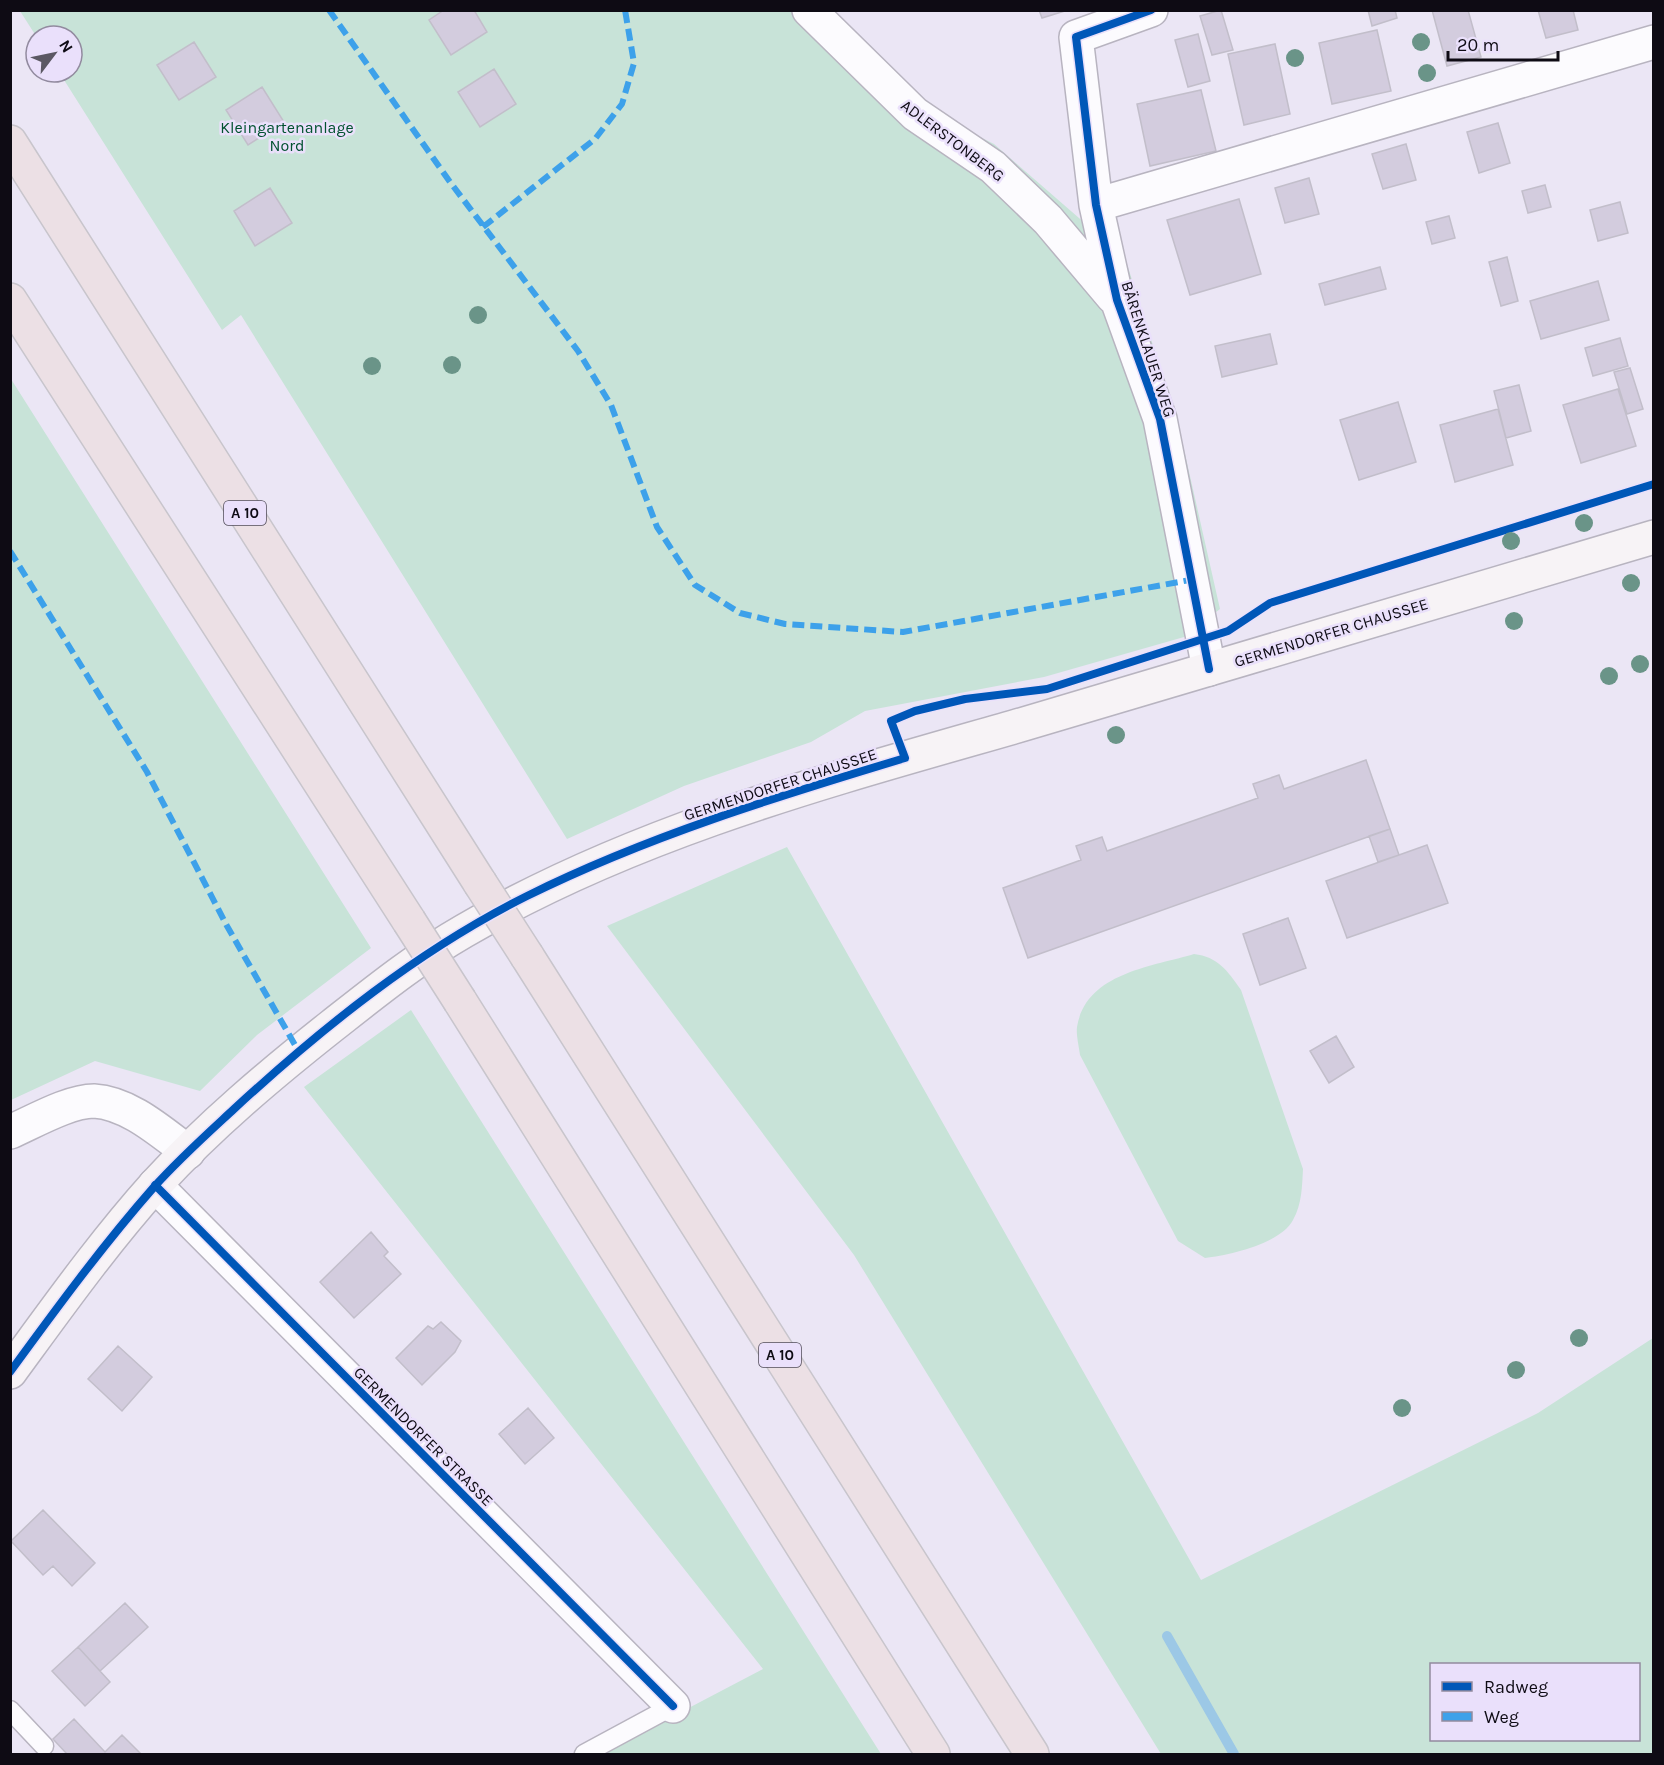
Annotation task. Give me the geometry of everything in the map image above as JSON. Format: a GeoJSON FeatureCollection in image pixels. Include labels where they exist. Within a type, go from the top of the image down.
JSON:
{"type":"FeatureCollection","features":[{"type":"Feature","properties":{"kind":"highway","name":"A 10"},"geometry":{"type":"LineString","coordinates":[[10,142],[1032,1755]]}},
{"type":"Feature","properties":{"kind":"highway"},"geometry":{"type":"LineString","coordinates":[[10,300],[410,921],[933,1755]]}},
{"type":"Feature","properties":{"kind":"main road","name":"GERMENDORFER CHAUSSEE"},"geometry":{"type":"LineString","coordinates":[[188,1152],[299,1052],[407,968],[470,927],[585,869],[755,803],[1653,537]]}},
{"type":"Feature","properties":{"kind":"main road"},"geometry":{"type":"LineString","coordinates":[[10,1372],[65,1297],[156,1185],[188,1152]]}},
{"type":"Feature","properties":{"kind":"street","name":"ADLERSTONBERG"},"geometry":{"type":"LineString","coordinates":[[809,10],[915,114],[993,167],[1048,220],[1117,300]]}},
{"type":"Feature","properties":{"kind":"street","name":"BÄRENKLAUER WEG"},"geometry":{"type":"LineString","coordinates":[[1151,10],[1076,37],[1096,205],[1117,300],[1160,419],[1209,669]]}},
{"type":"Feature","properties":{"kind":"street"},"geometry":{"type":"LineString","coordinates":[[1096,205],[1653,42]]}},
{"type":"Feature","properties":{"kind":"street"},"geometry":{"type":"LineString","coordinates":[[10,1132],[60,1110],[94,1101],[131,1112],[188,1152]]}},
{"type":"Feature","properties":{"kind":"street","name":"GERMENDORFER STRASSE"},"geometry":{"type":"LineString","coordinates":[[156,1185],[673,1706]]}},
{"type":"Feature","properties":{"kind":"lane","name":"GERMENDORFER STRASSE"},"geometry":{"type":"LineString","coordinates":[[584,1755],[673,1706]]}},
{"type":"Feature","properties":{"kind":"lane"},"geometry":{"type":"LineString","coordinates":[[10,1710],[44,1746]]}},
{"type":"Feature","properties":{"kind":"green space","name":"Kleingartenanlage Nord"},"geometry":{"type":"Polygon","coordinates":[[[20,11],[824,11],[932,113],[994,144],[1125,258],[1178,423],[1220,609],[1184,637],[1044,677],[865,711],[811,742],[684,786],[567,839],[241,315],[222,330],[67,84],[84,84],[84,24],[28,24],[20,11]]]}},
{"type":"Feature","properties":{"kind":"green space"},"geometry":{"type":"Polygon","coordinates":[[[11,379],[371,948],[257,1035],[200,1091],[95,1061],[11,1100],[11,379]]]}},
{"type":"Feature","properties":{"kind":"green space"},"geometry":{"type":"Polygon","coordinates":[[[787,847],[1201,1580],[1538,1413],[1653,1338],[1653,1754],[1161,1754],[854,1255],[607,926],[787,847]]]}},
{"type":"Feature","properties":{"kind":"green space"},"geometry":{"type":"Polygon","coordinates":[[[1194,954],[1216,961],[1241,990],[1303,1169],[1298,1208],[1287,1228],[1277,1236],[1254,1247],[1205,1258],[1178,1241],[1080,1055],[1077,1034],[1083,1009],[1093,995],[1107,984],[1140,969],[1194,954]]]}},
{"type":"Feature","properties":{"kind":"green space"},"geometry":{"type":"Polygon","coordinates":[[[411,1010],[881,1754],[601,1754],[763,1669],[304,1087],[411,1010]]]}},
{"type":"Feature","properties":{"kind":"building"},"geometry":{"type":"Polygon","coordinates":[[[444,10],[474,10],[487,32],[451,55],[429,20],[444,10]]]}},
{"type":"Feature","properties":{"kind":"building"},"geometry":{"type":"Polygon","coordinates":[[[1039,10],[1068,10],[1042,18],[1039,10]]]}},
{"type":"Feature","properties":{"kind":"building"},"geometry":{"type":"Polygon","coordinates":[[[1221,10],[1233,50],[1212,55],[1200,16],[1221,10]]]}},
{"type":"Feature","properties":{"kind":"building"},"geometry":{"type":"Polygon","coordinates":[[[1368,10],[1395,10],[1397,18],[1372,26],[1368,10]]]}},
{"type":"Feature","properties":{"kind":"building"},"geometry":{"type":"Polygon","coordinates":[[[1432,10],[1468,10],[1481,57],[1447,66],[1432,10]]]}},
{"type":"Feature","properties":{"kind":"building"},"geometry":{"type":"Polygon","coordinates":[[[1538,10],[1573,10],[1578,30],[1546,38],[1538,10]]]}},
{"type":"Feature","properties":{"kind":"building"},"geometry":{"type":"Polygon","coordinates":[[[1377,30],[1391,91],[1332,104],[1319,43],[1377,30]]]}},
{"type":"Feature","properties":{"kind":"building"},"geometry":{"type":"Polygon","coordinates":[[[1198,34],[1210,81],[1188,87],[1175,40],[1198,34]]]}},
{"type":"Feature","properties":{"kind":"building"},"geometry":{"type":"Polygon","coordinates":[[[194,42],[216,77],[179,100],[157,65],[194,42]]]}},
{"type":"Feature","properties":{"kind":"building"},"geometry":{"type":"Polygon","coordinates":[[[1275,44],[1290,114],[1244,125],[1228,54],[1275,44]]]}},
{"type":"Feature","properties":{"kind":"building"},"geometry":{"type":"Polygon","coordinates":[[[494,69],[516,104],[480,127],[458,92],[494,69]]]}},
{"type":"Feature","properties":{"kind":"building"},"geometry":{"type":"Polygon","coordinates":[[[262,87],[284,122],[248,145],[226,110],[262,87]]]}},
{"type":"Feature","properties":{"kind":"building"},"geometry":{"type":"Polygon","coordinates":[[[1201,90],[1216,151],[1150,166],[1137,104],[1201,90]]]}},
{"type":"Feature","properties":{"kind":"building"},"geometry":{"type":"Polygon","coordinates":[[[1498,123],[1510,163],[1479,173],[1467,132],[1498,123]]]}},
{"type":"Feature","properties":{"kind":"building"},"geometry":{"type":"Polygon","coordinates":[[[1406,144],[1416,180],[1383,189],[1372,154],[1406,144]]]}},
{"type":"Feature","properties":{"kind":"building"},"geometry":{"type":"Polygon","coordinates":[[[1309,178],[1319,214],[1285,223],[1275,188],[1309,178]]]}},
{"type":"Feature","properties":{"kind":"building"},"geometry":{"type":"Polygon","coordinates":[[[1545,185],[1551,207],[1528,213],[1522,191],[1545,185]]]}},
{"type":"Feature","properties":{"kind":"building"},"geometry":{"type":"Polygon","coordinates":[[[270,188],[292,223],[255,246],[234,211],[270,188]]]}},
{"type":"Feature","properties":{"kind":"building"},"geometry":{"type":"Polygon","coordinates":[[[1239,199],[1261,274],[1190,295],[1167,220],[1239,199]]]}},
{"type":"Feature","properties":{"kind":"building"},"geometry":{"type":"Polygon","coordinates":[[[1620,202],[1628,233],[1598,241],[1590,210],[1620,202]]]}},
{"type":"Feature","properties":{"kind":"building"},"geometry":{"type":"Polygon","coordinates":[[[1449,216],[1455,238],[1432,244],[1426,222],[1449,216]]]}},
{"type":"Feature","properties":{"kind":"building"},"geometry":{"type":"Polygon","coordinates":[[[1507,257],[1518,301],[1501,306],[1489,262],[1507,257]]]}},
{"type":"Feature","properties":{"kind":"building"},"geometry":{"type":"Polygon","coordinates":[[[1380,267],[1386,289],[1325,305],[1319,284],[1380,267]]]}},
{"type":"Feature","properties":{"kind":"building"},"geometry":{"type":"Polygon","coordinates":[[[1598,281],[1609,320],[1541,339],[1530,301],[1598,281]]]}},
{"type":"Feature","properties":{"kind":"building"},"geometry":{"type":"Polygon","coordinates":[[[1270,334],[1277,364],[1222,377],[1215,346],[1270,334]]]}},
{"type":"Feature","properties":{"kind":"building"},"geometry":{"type":"Polygon","coordinates":[[[1620,338],[1628,366],[1593,376],[1585,348],[1620,338]]]}},
{"type":"Feature","properties":{"kind":"building"},"geometry":{"type":"Polygon","coordinates":[[[1630,368],[1643,409],[1627,414],[1614,372],[1630,368]]]}},
{"type":"Feature","properties":{"kind":"building"},"geometry":{"type":"Polygon","coordinates":[[[1519,385],[1531,431],[1506,438],[1494,391],[1519,385]]]}},
{"type":"Feature","properties":{"kind":"building"},"geometry":{"type":"Polygon","coordinates":[[[1618,389],[1636,446],[1581,463],[1563,405],[1618,389]]]}},
{"type":"Feature","properties":{"kind":"building"},"geometry":{"type":"Polygon","coordinates":[[[1398,402],[1416,462],[1359,480],[1340,420],[1398,402]]]}},
{"type":"Feature","properties":{"kind":"building"},"geometry":{"type":"Polygon","coordinates":[[[1498,409],[1513,465],[1455,482],[1440,425],[1498,409]]]}},
{"type":"Feature","properties":{"kind":"building"},"geometry":{"type":"Polygon","coordinates":[[[1366,760],[1390,829],[1028,958],[1003,888],[1081,860],[1076,846],[1102,837],[1107,851],[1258,798],[1253,784],[1279,775],[1284,789],[1366,760]]]}},
{"type":"Feature","properties":{"kind":"building"},"geometry":{"type":"Polygon","coordinates":[[[1390,829],[1399,855],[1378,862],[1369,836],[1390,829]]]}},
{"type":"Feature","properties":{"kind":"building"},"geometry":{"type":"Polygon","coordinates":[[[1427,845],[1448,903],[1347,938],[1326,881],[1427,845]]]}},
{"type":"Feature","properties":{"kind":"building"},"geometry":{"type":"Polygon","coordinates":[[[1288,918],[1306,968],[1260,985],[1243,934],[1288,918]]]}},
{"type":"Feature","properties":{"kind":"building"},"geometry":{"type":"Polygon","coordinates":[[[1336,1036],[1354,1067],[1329,1083],[1310,1051],[1336,1036]]]}},
{"type":"Feature","properties":{"kind":"building"},"geometry":{"type":"Polygon","coordinates":[[[371,1232],[388,1252],[384,1256],[401,1274],[354,1318],[320,1282],[371,1232]]]}},
{"type":"Feature","properties":{"kind":"building"},"geometry":{"type":"Polygon","coordinates":[[[441,1322],[461,1341],[455,1352],[422,1385],[396,1358],[428,1326],[433,1329],[441,1322]]]}},
{"type":"Feature","properties":{"kind":"building"},"geometry":{"type":"Polygon","coordinates":[[[118,1346],[152,1377],[122,1411],[88,1379],[118,1346]]]}},
{"type":"Feature","properties":{"kind":"building"},"geometry":{"type":"Polygon","coordinates":[[[528,1408],[554,1438],[525,1464],[499,1434],[528,1408]]]}},
{"type":"Feature","properties":{"kind":"building"},"geometry":{"type":"Polygon","coordinates":[[[43,1510],[95,1563],[72,1586],[53,1566],[43,1575],[11,1541],[43,1510]]]}},
{"type":"Feature","properties":{"kind":"building"},"geometry":{"type":"Polygon","coordinates":[[[125,1603],[148,1627],[100,1671],[78,1647],[125,1603]]]}},
{"type":"Feature","properties":{"kind":"building"},"geometry":{"type":"Polygon","coordinates":[[[78,1647],[110,1682],[85,1706],[52,1671],[78,1647]]]}},
{"type":"Feature","properties":{"kind":"building"},"geometry":{"type":"Polygon","coordinates":[[[74,1719],[105,1752],[122,1735],[141,1754],[67,1754],[53,1739],[74,1719]]]}},
{"type":"Feature","properties":{"kind":"waterway"},"geometry":{"type":"LineString","coordinates":[[1167,1636],[1234,1754]]}},
{"type":"Feature","properties":{"kind":"marked path"},"geometry":{"type":"LineString","coordinates":[[329,10],[450,182],[578,351],[611,405],[657,527],[695,585],[740,613],[785,624],[903,632],[1190,580]]}},
{"type":"Feature","properties":{"kind":"marked path"},"geometry":{"type":"LineString","coordinates":[[483,227],[595,139],[622,104],[634,63],[625,10]]}},
{"type":"Feature","properties":{"kind":"marked path"},"geometry":{"type":"LineString","coordinates":[[10,551],[147,772],[227,926],[299,1052]]}},
{"type":"Feature","properties":{"kind":"cycle path"},"geometry":{"type":"LineString","coordinates":[[1151,10],[1076,37],[1096,205],[1117,300],[1160,419],[1209,669]]}},
{"type":"Feature","properties":{"kind":"cycle path"},"geometry":{"type":"LineString","coordinates":[[10,1372],[116,1232],[154,1187],[193,1147],[337,1020],[410,966],[487,917],[573,874],[666,836],[761,803],[905,758],[891,721],[915,711],[965,699],[1047,689],[1228,631],[1270,603],[1654,484]]}},
{"type":"Feature","properties":{"kind":"cycle path"},"geometry":{"type":"LineString","coordinates":[[155,1185],[673,1706]]}}]}
